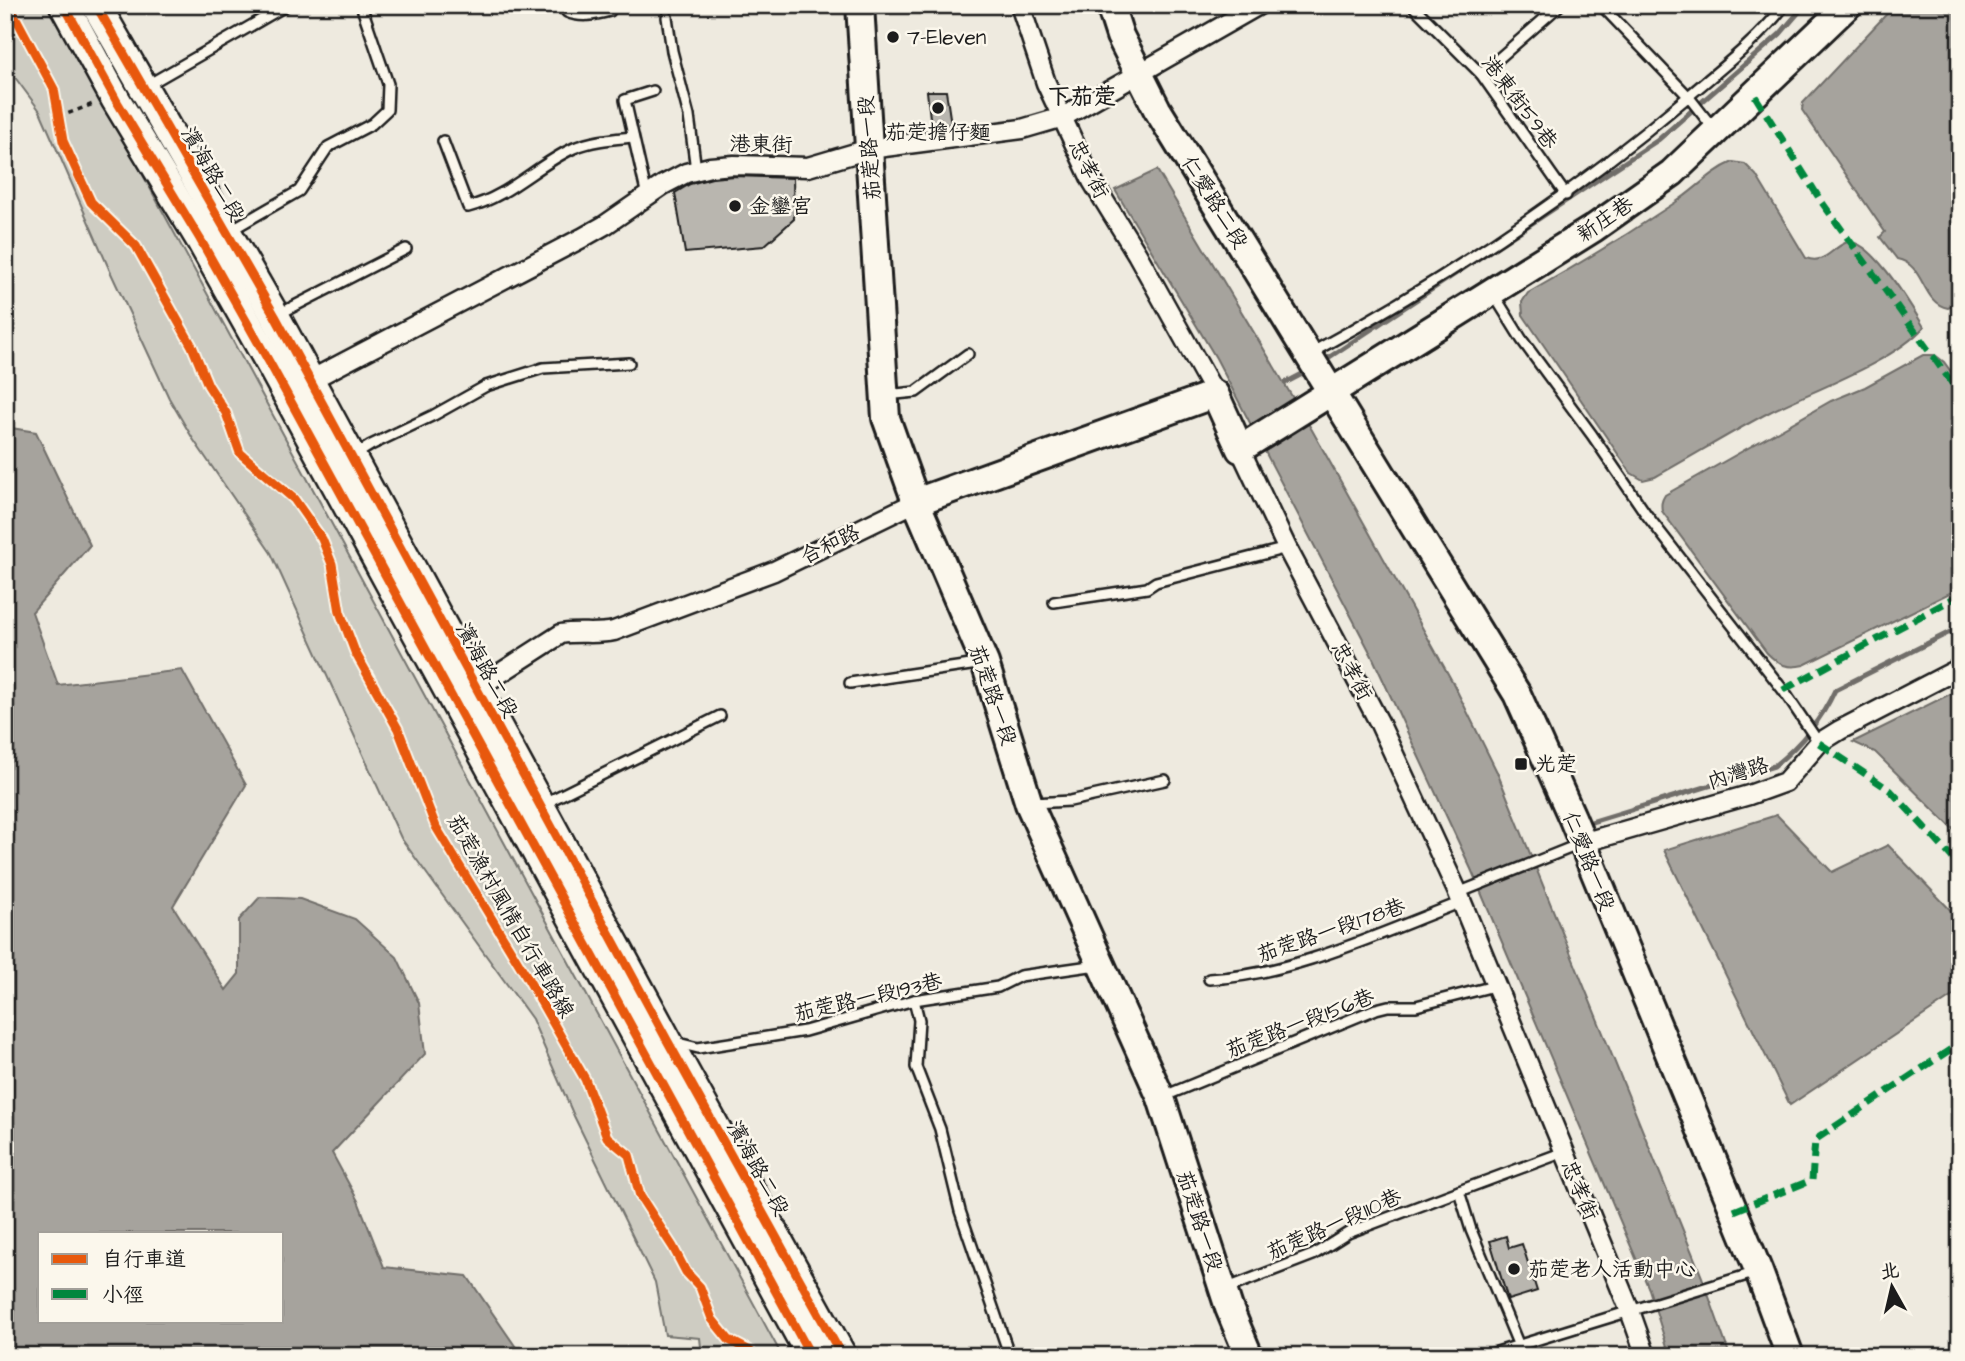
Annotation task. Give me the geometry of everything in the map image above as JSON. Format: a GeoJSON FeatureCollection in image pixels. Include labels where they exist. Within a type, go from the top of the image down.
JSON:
{"type":"FeatureCollection","features":[{"type":"Feature","properties":{"kind":"main road","name":"濱海路二段"},"geometry":{"type":"LineString","coordinates":[[64,5],[227,233],[275,316],[297,386],[655,1045],[842,1356]]}},
{"type":"Feature","properties":{"kind":"main road","name":"濱海路二段"},"geometry":{"type":"LineString","coordinates":[[96,5],[129,94],[200,239],[297,386],[351,458],[466,694],[540,805],[655,1045],[811,1356]]}},
{"type":"Feature","properties":{"kind":"street","name":"茄萣路一段"},"geometry":{"type":"LineString","coordinates":[[860,5],[886,418],[916,502],[985,663],[1029,804],[1161,1098],[1223,1290],[1250,1356]]}},
{"type":"Feature","properties":{"kind":"street","name":"忠孝街"},"geometry":{"type":"LineString","coordinates":[[1020,5],[1046,83],[1092,181],[1137,254],[1215,394],[1248,445],[1287,548],[1379,722],[1464,894],[1646,1356]]}},
{"type":"Feature","properties":{"kind":"street","name":"仁愛路二段"},"geometry":{"type":"LineString","coordinates":[[1110,5],[1120,36],[1157,109],[1319,372]]}},
{"type":"Feature","properties":{"kind":"street","name":"港東街"},"geometry":{"type":"LineString","coordinates":[[297,386],[582,237],[647,198],[663,185],[696,170],[734,165],[808,167],[869,149],[1022,129],[1063,117],[1139,74],[1148,66],[1259,5]]}},
{"type":"Feature","properties":{"kind":"street","name":"新庄巷"},"geometry":{"type":"LineString","coordinates":[[1248,445],[1301,413],[1319,372],[1492,291],[1594,228],[1672,173],[1848,5]]}},
{"type":"Feature","properties":{"kind":"street","name":"仁愛路一段"},"geometry":{"type":"LineString","coordinates":[[1319,372],[1517,694],[1759,1272],[1790,1356]]}},
{"type":"Feature","properties":{"kind":"street","name":"合和路"},"geometry":{"type":"LineString","coordinates":[[466,694],[561,634],[600,634],[626,626],[774,571],[916,502],[1215,394]]}},
{"type":"Feature","properties":{"kind":"street","name":"內灣路"},"geometry":{"type":"LineString","coordinates":[[1581,843],[1749,795],[1785,782],[1819,744],[1840,730],[1960,668]]}},
{"type":"Feature","properties":{"kind":"lane"},"geometry":{"type":"LineString","coordinates":[[129,94],[287,5]]}},
{"type":"Feature","properties":{"kind":"lane"},"geometry":{"type":"LineString","coordinates":[[566,5],[567,12],[575,16],[595,16],[610,11],[608,5]]}},
{"type":"Feature","properties":{"kind":"lane","name":"港東街59巷"},"geometry":{"type":"LineString","coordinates":[[1412,5],[1481,74],[1566,195]]}},
{"type":"Feature","properties":{"kind":"lane"},"geometry":{"type":"LineString","coordinates":[[1481,74],[1560,5]]}},
{"type":"Feature","properties":{"kind":"lane"},"geometry":{"type":"LineString","coordinates":[[1601,5],[1688,96],[1716,132]]}},
{"type":"Feature","properties":{"kind":"lane"},"geometry":{"type":"LineString","coordinates":[[1319,372],[1385,312],[1566,195],[1627,149],[1741,53],[1781,7]]}},
{"type":"Feature","properties":{"kind":"lane"},"geometry":{"type":"LineString","coordinates":[[227,233],[299,191],[328,147],[372,124],[387,110],[388,84],[363,11]]}},
{"type":"Feature","properties":{"kind":"lane"},"geometry":{"type":"LineString","coordinates":[[667,17],[672,51],[689,116],[696,170]]}},
{"type":"Feature","properties":{"kind":"lane"},"geometry":{"type":"LineString","coordinates":[[647,198],[625,100],[653,91]]}},
{"type":"Feature","properties":{"kind":"lane"},"geometry":{"type":"LineString","coordinates":[[443,141],[468,207],[500,193],[574,148],[599,140],[633,136]]}},
{"type":"Feature","properties":{"kind":"lane"},"geometry":{"type":"LineString","coordinates":[[275,316],[406,249]]}},
{"type":"Feature","properties":{"kind":"lane"},"geometry":{"type":"LineString","coordinates":[[1492,291],[1522,340],[1646,514],[1783,690],[1819,744]]}},
{"type":"Feature","properties":{"kind":"lane"},"geometry":{"type":"LineString","coordinates":[[884,382],[896,394],[916,392],[968,354]]}},
{"type":"Feature","properties":{"kind":"lane"},"geometry":{"type":"LineString","coordinates":[[351,458],[486,386],[542,369],[629,363]]}},
{"type":"Feature","properties":{"kind":"lane"},"geometry":{"type":"LineString","coordinates":[[1054,601],[1147,588],[1156,582],[1287,548]]}},
{"type":"Feature","properties":{"kind":"lane"},"geometry":{"type":"LineString","coordinates":[[850,683],[985,663]]}},
{"type":"Feature","properties":{"kind":"lane"},"geometry":{"type":"LineString","coordinates":[[540,805],[720,716]]}},
{"type":"Feature","properties":{"kind":"lane"},"geometry":{"type":"LineString","coordinates":[[1029,804],[1070,801],[1166,780]]}},
{"type":"Feature","properties":{"kind":"lane","name":"茄萣路一段178巷"},"geometry":{"type":"LineString","coordinates":[[1209,979],[1258,974],[1292,965],[1581,843]]}},
{"type":"Feature","properties":{"kind":"lane","name":"茄萣路一段193巷"},"geometry":{"type":"LineString","coordinates":[[655,1045],[698,1048],[805,1031],[914,1000],[998,987],[1020,976],[1102,965]]}},
{"type":"Feature","properties":{"kind":"lane","name":"茄萣路一段156巷"},"geometry":{"type":"LineString","coordinates":[[1161,1098],[1376,1009],[1416,1006],[1498,985]]}},
{"type":"Feature","properties":{"kind":"lane"},"geometry":{"type":"LineString","coordinates":[[914,1000],[919,1020],[916,1067],[940,1129],[960,1211],[1008,1351],[995,1356]]}},
{"type":"Feature","properties":{"kind":"lane","name":"茄萣路一段110巷"},"geometry":{"type":"LineString","coordinates":[[1223,1290],[1313,1255],[1348,1233],[1564,1152]]}},
{"type":"Feature","properties":{"kind":"lane"},"geometry":{"type":"LineString","coordinates":[[1459,1191],[1471,1230],[1519,1346]]}},
{"type":"Feature","properties":{"kind":"lane"},"geometry":{"type":"LineString","coordinates":[[1484,1356],[1759,1272]]}},
{"type":"Feature","properties":{"kind":"path"},"geometry":{"type":"LineString","coordinates":[[61,129],[58,112],[129,94]]}},
{"type":"Feature","properties":{"kind":"shaded area"},"geometry":{"type":"Polygon","coordinates":[[[5,5],[51,5],[782,1356],[702,1356],[700,1338],[665,1335],[655,1282],[574,1116],[532,1019],[401,838],[271,553],[193,439],[169,398],[40,111],[5,64],[5,5]]]}},
{"type":"Feature","properties":{"kind":"shaded area"},"geometry":{"type":"Polygon","coordinates":[[[1895,5],[1960,5],[1960,303],[1948,308],[1933,299],[1913,268],[1897,259],[1880,237],[1885,232],[1802,110],[1803,103],[1895,5]]]}},
{"type":"Feature","properties":{"kind":"shaded area"},"geometry":{"type":"Polygon","coordinates":[[[1733,162],[1745,164],[1756,175],[1806,258],[1823,258],[1845,243],[1855,243],[1866,249],[1889,274],[1924,327],[1910,340],[1872,364],[1768,413],[1655,477],[1643,480],[1631,473],[1523,315],[1522,302],[1528,293],[1639,226],[1683,197],[1717,170],[1733,162]]]}},
{"type":"Feature","properties":{"kind":"shaded area"},"geometry":{"type":"Polygon","coordinates":[[[1157,170],[1312,430],[1452,681],[1497,772],[1702,1277],[1730,1356],[1670,1356],[1649,1289],[1471,869],[1371,654],[1216,358],[1115,190],[1157,170]]]}},
{"type":"Feature","properties":{"kind":"shaded area"},"geometry":{"type":"Polygon","coordinates":[[[1923,355],[1935,355],[1944,362],[1960,384],[1960,588],[1804,665],[1788,666],[1779,663],[1767,653],[1662,511],[1663,499],[1665,495],[1831,401],[1865,387],[1923,355]]]}},
{"type":"Feature","properties":{"kind":"shaded area"},"geometry":{"type":"Polygon","coordinates":[[[5,427],[36,432],[90,545],[32,612],[58,685],[182,670],[246,785],[173,906],[226,990],[239,974],[239,920],[260,897],[300,899],[355,919],[397,957],[419,1003],[425,1054],[332,1153],[358,1201],[384,1267],[467,1276],[522,1356],[5,1356],[5,427]]]}},
{"type":"Feature","properties":{"kind":"shaded area"},"geometry":{"type":"Polygon","coordinates":[[[1960,689],[1960,838],[1875,752],[1853,742],[1960,689]]]}},
{"type":"Feature","properties":{"kind":"shaded area"},"geometry":{"type":"Polygon","coordinates":[[[1777,815],[1832,872],[1888,845],[1960,920],[1960,991],[1790,1105],[1664,850],[1777,815]]]}},
{"type":"Feature","properties":{"kind":"building","name":"茄萣擔仔麵"},"geometry":{"type":"Polygon","coordinates":[[[927,91],[946,91],[951,124],[931,127],[927,91]]]}},
{"type":"Feature","properties":{"kind":"building","name":"金鑾宮"},"geometry":{"type":"Polygon","coordinates":[[[734,176],[793,178],[794,219],[764,246],[685,253],[675,193],[690,184],[734,176]]]}},
{"type":"Feature","properties":{"kind":"building","name":"茄萣老人活動中心"},"geometry":{"type":"Polygon","coordinates":[[[1506,1236],[1509,1248],[1522,1244],[1537,1291],[1508,1300],[1490,1241],[1506,1236]]]}},
{"type":"Feature","properties":{"kind":"waterway"},"geometry":{"type":"LineString","coordinates":[[1322,362],[1658,140],[1780,34],[1805,5]]}},
{"type":"Feature","properties":{"kind":"waterway"},"geometry":{"type":"LineString","coordinates":[[1285,383],[1308,371]]}},
{"type":"Feature","properties":{"kind":"waterway"},"geometry":{"type":"LineString","coordinates":[[1588,823],[1774,766],[1809,732],[1835,690],[1960,627]]}},
{"type":"Feature","properties":{"kind":"marked path"},"geometry":{"type":"LineString","coordinates":[[1755,96],[1821,201],[1960,394]]}},
{"type":"Feature","properties":{"kind":"marked path"},"geometry":{"type":"LineString","coordinates":[[1783,690],[1960,595]]}},
{"type":"Feature","properties":{"kind":"marked path"},"geometry":{"type":"LineString","coordinates":[[1819,743],[1891,791],[1960,866]]}},
{"type":"Feature","properties":{"kind":"marked path"},"geometry":{"type":"LineString","coordinates":[[1734,1211],[1812,1180],[1815,1140],[1960,1043]]}},
{"type":"Feature","properties":{"kind":"cycle path","name":"茄萣漁村風情自行車路線"},"geometry":{"type":"LineString","coordinates":[[9,5],[54,89],[63,141],[91,202],[136,246],[192,346],[208,385],[226,413],[240,453],[294,499],[322,539],[332,564],[340,612],[355,652],[398,729],[436,827],[585,1079],[607,1137],[629,1155],[640,1196],[686,1272],[700,1287],[712,1319],[729,1340],[750,1351],[753,1356]]}},
{"type":"Feature","properties":{"kind":"cycle path"},"geometry":{"type":"LineString","coordinates":[[64,5],[116,100],[200,239],[272,367],[811,1356]]}},
{"type":"Feature","properties":{"kind":"cycle path"},"geometry":{"type":"LineString","coordinates":[[96,5],[275,316],[667,1040],[842,1356]]}},
{"type":"Feature","properties":{"kind":"place","name":"7-Eleven"},"geometry":{"type":"Point","coordinates":[893,37]}},
{"type":"Feature","properties":{"kind":"place","name":"茄萣擔仔麵"},"geometry":{"type":"Point","coordinates":[938,108]}},
{"type":"Feature","properties":{"kind":"place","name":"金鑾宮"},"geometry":{"type":"Point","coordinates":[735,206]}},
{"type":"Feature","properties":{"kind":"place","name":"光萣"},"geometry":{"type":"Point","coordinates":[1521,764]}},
{"type":"Feature","properties":{"kind":"place","name":"茄萣老人活動中心"},"geometry":{"type":"Point","coordinates":[1514,1269]}},
{"type":"Feature","properties":{"kind":"district","name":"下茄萣"},"geometry":{"type":"Point","coordinates":[1082,96]}}]}
